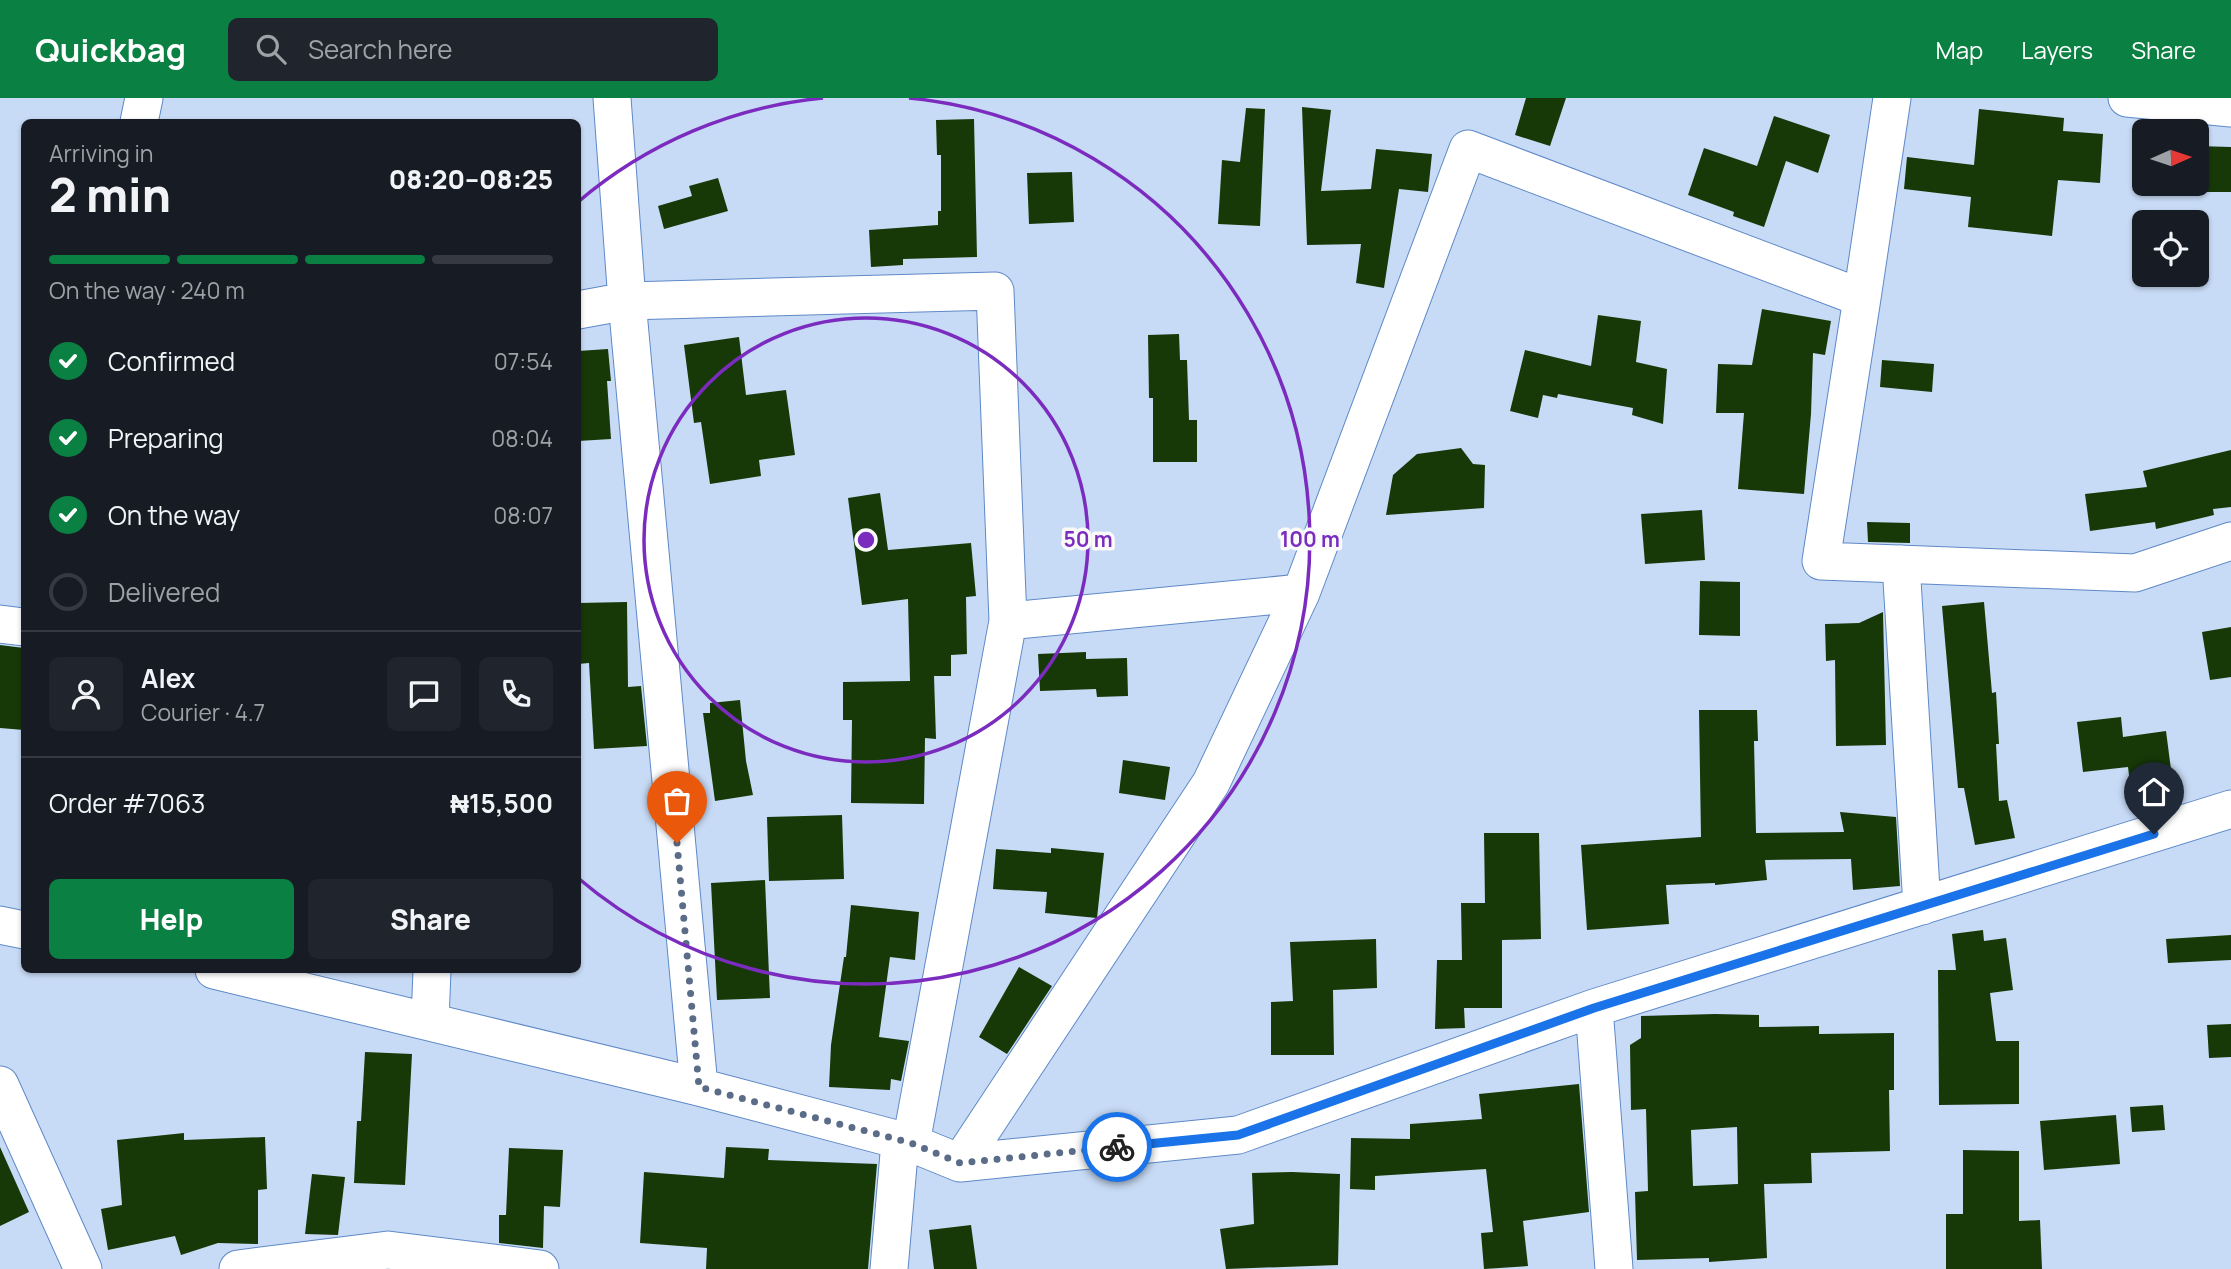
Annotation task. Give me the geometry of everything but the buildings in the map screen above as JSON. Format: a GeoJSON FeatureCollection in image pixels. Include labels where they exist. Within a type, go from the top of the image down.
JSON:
{"type":"FeatureCollection","features":[{"type":"Feature","properties":{"kind":"street"},"geometry":{"type":"LineString","coordinates":[[140,119],[144,98]]}},
{"type":"Feature","properties":{"kind":"street"},"geometry":{"type":"LineString","coordinates":[[612,98],[627,301],[699,1087]]}},
{"type":"Feature","properties":{"kind":"street"},"geometry":{"type":"LineString","coordinates":[[1892,98],[1821,561],[2134,573],[2231,541]]}},
{"type":"Feature","properties":{"kind":"street"},"geometry":{"type":"LineString","coordinates":[[2127,98],[2231,108]]}},
{"type":"Feature","properties":{"kind":"street"},"geometry":{"type":"LineString","coordinates":[[960,1163],[1211,783],[1301,593],[1468,149],[1862,298]]}},
{"type":"Feature","properties":{"kind":"street"},"geometry":{"type":"LineString","coordinates":[[581,309],[627,301],[995,291],[1008,621],[906,1142],[890,1269]]}},
{"type":"Feature","properties":{"kind":"street"},"geometry":{"type":"LineString","coordinates":[[1901,564],[1923,906]]}},
{"type":"Feature","properties":{"kind":"street"},"geometry":{"type":"LineString","coordinates":[[1008,621],[1301,593]]}},
{"type":"Feature","properties":{"kind":"street"},"geometry":{"type":"LineString","coordinates":[[0,624],[21,627]]}},
{"type":"Feature","properties":{"kind":"street"},"geometry":{"type":"LineString","coordinates":[[226,973],[699,1087],[906,1142],[960,1163],[1238,1135],[1594,1008],[2231,809]]}},
{"type":"Feature","properties":{"kind":"street"},"geometry":{"type":"LineString","coordinates":[[0,925],[21,929]]}},
{"type":"Feature","properties":{"kind":"street"},"geometry":{"type":"LineString","coordinates":[[430,1022],[432,973]]}},
{"type":"Feature","properties":{"kind":"street"},"geometry":{"type":"LineString","coordinates":[[1594,1008],[1614,1269]]}},
{"type":"Feature","properties":{"kind":"street"},"geometry":{"type":"LineString","coordinates":[[0,1085],[83,1269]]}},
{"type":"Feature","properties":{"kind":"street"},"geometry":{"type":"LineString","coordinates":[[238,1269],[388,1250],[540,1269]]}},
{"type":"Feature","properties":{"kind":"way so far"},"geometry":{"type":"LineString","coordinates":[[677,843],[699,1087],[911,1143],[960,1163],[1117,1147]]}},
{"type":"Feature","properties":{"kind":"route"},"geometry":{"type":"LineString","coordinates":[[1117,1147],[1238,1135],[1594,1008],[2154,834]]}}]}
